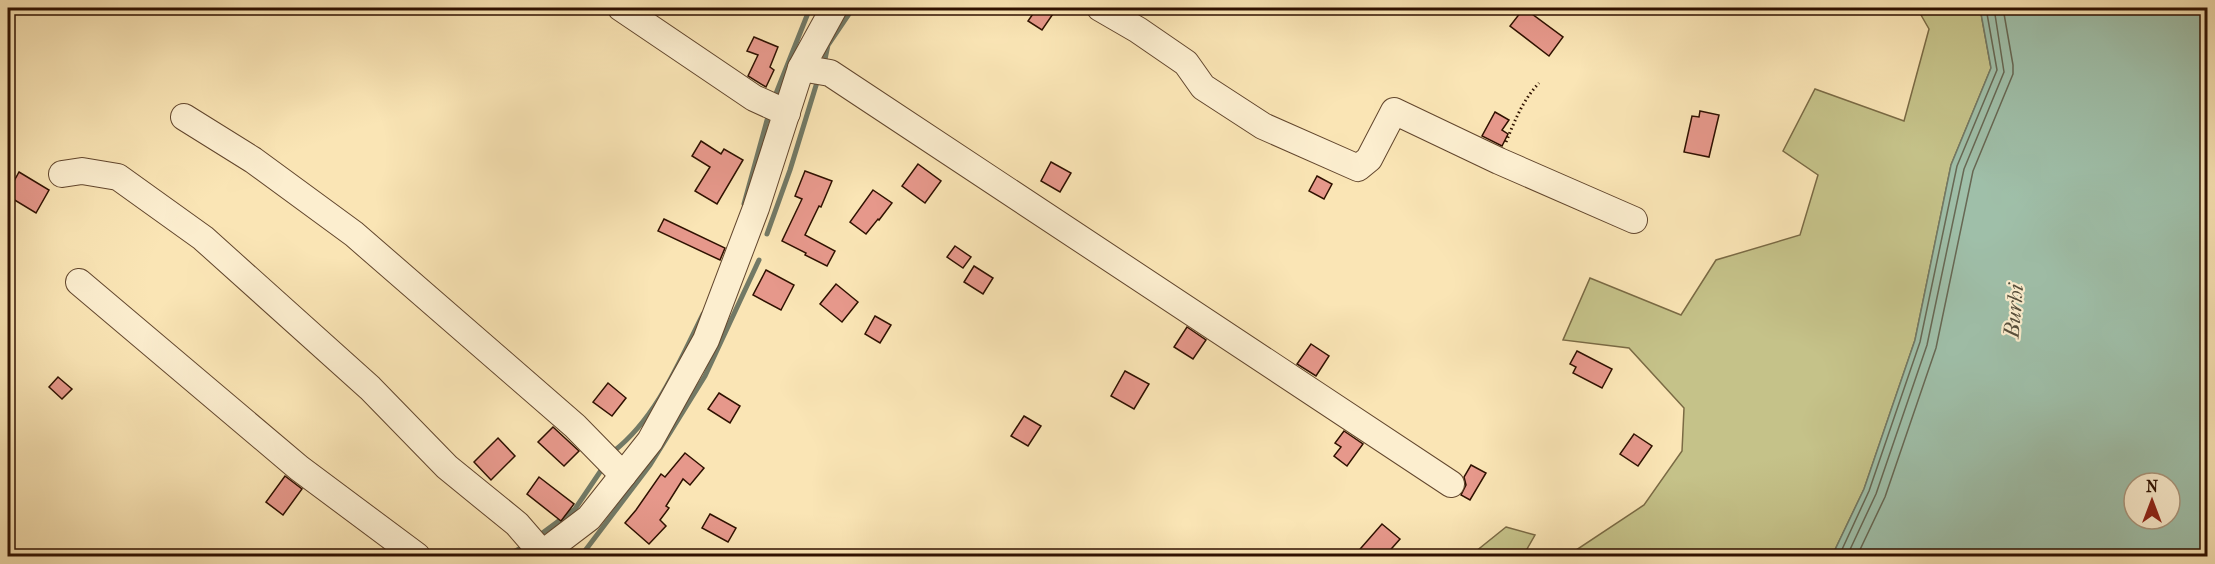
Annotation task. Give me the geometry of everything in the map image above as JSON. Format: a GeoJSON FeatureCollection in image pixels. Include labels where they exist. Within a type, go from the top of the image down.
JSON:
{"type":"FeatureCollection","features":[{"type":"Feature","properties":{"kind":"street"},"geometry":{"type":"LineString","coordinates":[[621,8],[754,98],[787,113]]}},
{"type":"Feature","properties":{"kind":"street"},"geometry":{"type":"LineString","coordinates":[[62,174],[82,171],[118,177],[203,238],[370,388],[447,467],[517,524],[541,555],[589,518],[650,441],[706,340],[756,208],[801,68],[834,8]]}},
{"type":"Feature","properties":{"kind":"street"},"geometry":{"type":"LineString","coordinates":[[1100,8],[1138,30],[1186,63],[1203,87],[1263,126],[1358,168],[1369,159],[1395,111],[1499,161],[1634,219]]}},
{"type":"Feature","properties":{"kind":"street"},"geometry":{"type":"LineString","coordinates":[[801,68],[830,73],[1451,484]]}},
{"type":"Feature","properties":{"kind":"street"},"geometry":{"type":"LineString","coordinates":[[184,117],[253,160],[354,234],[575,426],[623,475]]}},
{"type":"Feature","properties":{"kind":"street"},"geometry":{"type":"LineString","coordinates":[[80,282],[300,468],[417,556]]}},
{"type":"Feature","properties":{"kind":"path"},"geometry":{"type":"LineString","coordinates":[[1499,161],[1519,112],[1529,94],[1539,83]]}},
{"type":"Feature","properties":{"kind":"shaded area"},"geometry":{"type":"Polygon","coordinates":[[[1917,8],[1980,8],[1991,68],[1951,165],[1915,340],[1864,489],[1832,556],[1567,556],[1644,505],[1682,451],[1684,408],[1629,348],[1563,340],[1590,278],[1681,315],[1716,260],[1800,235],[1818,175],[1783,151],[1815,89],[1904,121],[1929,29],[1917,8]]]}},
{"type":"Feature","properties":{"kind":"shaded area"},"geometry":{"type":"Polygon","coordinates":[[[1506,527],[1535,535],[1523,556],[1470,556],[1506,527]]]}},
{"type":"Feature","properties":{"kind":"water","name":"Burhi"},"geometry":{"type":"Polygon","coordinates":[[[1980,8],[2207,8],[2207,556],[1832,556],[1864,489],[1915,340],[1951,165],[1991,68],[1980,8]]]}},
{"type":"Feature","properties":{"kind":"building"},"geometry":{"type":"Polygon","coordinates":[[[1037,8],[1057,8],[1042,30],[1028,21],[1037,8]]]}},
{"type":"Feature","properties":{"kind":"building"},"geometry":{"type":"Polygon","coordinates":[[[1524,8],[1563,37],[1549,56],[1510,26],[1524,8]]]}},
{"type":"Feature","properties":{"kind":"building"},"geometry":{"type":"Polygon","coordinates":[[[754,37],[778,47],[770,67],[774,70],[766,87],[748,76],[758,55],[747,51],[754,37]]]}},
{"type":"Feature","properties":{"kind":"building"},"geometry":{"type":"Polygon","coordinates":[[[1700,111],[1719,115],[1709,157],[1684,152],[1692,116],[1699,117],[1700,111]]]}},
{"type":"Feature","properties":{"kind":"building"},"geometry":{"type":"Polygon","coordinates":[[[1495,112],[1509,120],[1502,130],[1508,134],[1502,146],[1482,136],[1495,112]]]}},
{"type":"Feature","properties":{"kind":"building"},"geometry":{"type":"Polygon","coordinates":[[[701,141],[721,154],[724,149],[743,160],[717,204],[695,191],[710,167],[692,156],[701,141]]]}},
{"type":"Feature","properties":{"kind":"building"},"geometry":{"type":"Polygon","coordinates":[[[1051,162],[1071,173],[1060,192],[1041,181],[1051,162]]]}},
{"type":"Feature","properties":{"kind":"building"},"geometry":{"type":"Polygon","coordinates":[[[918,164],[941,181],[925,203],[902,186],[918,164]]]}},
{"type":"Feature","properties":{"kind":"building"},"geometry":{"type":"Polygon","coordinates":[[[805,171],[832,181],[805,235],[835,251],[827,266],[782,241],[802,199],[795,196],[805,171]]]}},
{"type":"Feature","properties":{"kind":"building"},"geometry":{"type":"Polygon","coordinates":[[[19,172],[49,190],[36,213],[8,196],[19,172]]]}},
{"type":"Feature","properties":{"kind":"building"},"geometry":{"type":"Polygon","coordinates":[[[1317,176],[1332,184],[1324,199],[1309,191],[1317,176]]]}},
{"type":"Feature","properties":{"kind":"building"},"geometry":{"type":"Polygon","coordinates":[[[873,190],[892,203],[866,234],[850,222],[873,190]]]}},
{"type":"Feature","properties":{"kind":"building"},"geometry":{"type":"Polygon","coordinates":[[[664,219],[725,248],[720,260],[658,231],[664,219]]]}},
{"type":"Feature","properties":{"kind":"building"},"geometry":{"type":"Polygon","coordinates":[[[955,246],[971,257],[963,268],[947,257],[955,246]]]}},
{"type":"Feature","properties":{"kind":"building"},"geometry":{"type":"Polygon","coordinates":[[[974,266],[993,278],[983,294],[964,282],[974,266]]]}},
{"type":"Feature","properties":{"kind":"building"},"geometry":{"type":"Polygon","coordinates":[[[766,270],[794,285],[781,310],[753,295],[766,270]]]}},
{"type":"Feature","properties":{"kind":"building"},"geometry":{"type":"Polygon","coordinates":[[[836,284],[858,302],[842,322],[820,304],[836,284]]]}},
{"type":"Feature","properties":{"kind":"building"},"geometry":{"type":"Polygon","coordinates":[[[875,316],[891,325],[880,343],[865,334],[875,316]]]}},
{"type":"Feature","properties":{"kind":"building"},"geometry":{"type":"Polygon","coordinates":[[[1187,327],[1206,340],[1193,359],[1174,347],[1187,327]]]}},
{"type":"Feature","properties":{"kind":"building"},"geometry":{"type":"Polygon","coordinates":[[[1311,344],[1329,356],[1316,376],[1297,364],[1311,344]]]}},
{"type":"Feature","properties":{"kind":"building"},"geometry":{"type":"Polygon","coordinates":[[[1577,351],[1612,369],[1602,388],[1573,373],[1576,367],[1570,364],[1577,351]]]}},
{"type":"Feature","properties":{"kind":"building"},"geometry":{"type":"Polygon","coordinates":[[[1125,371],[1149,384],[1134,409],[1111,396],[1125,371]]]}},
{"type":"Feature","properties":{"kind":"building"},"geometry":{"type":"Polygon","coordinates":[[[58,377],[72,389],[62,399],[49,387],[58,377]]]}},
{"type":"Feature","properties":{"kind":"building"},"geometry":{"type":"Polygon","coordinates":[[[608,383],[626,398],[612,416],[593,402],[608,383]]]}},
{"type":"Feature","properties":{"kind":"building"},"geometry":{"type":"Polygon","coordinates":[[[719,393],[740,406],[730,423],[708,409],[719,393]]]}},
{"type":"Feature","properties":{"kind":"building"},"geometry":{"type":"Polygon","coordinates":[[[1024,416],[1041,426],[1028,446],[1011,436],[1024,416]]]}},
{"type":"Feature","properties":{"kind":"building"},"geometry":{"type":"Polygon","coordinates":[[[553,427],[579,451],[564,466],[538,442],[553,427]]]}},
{"type":"Feature","properties":{"kind":"building"},"geometry":{"type":"Polygon","coordinates":[[[1344,431],[1363,444],[1347,466],[1334,456],[1341,447],[1335,443],[1344,431]]]}},
{"type":"Feature","properties":{"kind":"building"},"geometry":{"type":"Polygon","coordinates":[[[1634,434],[1652,446],[1638,466],[1620,454],[1634,434]]]}},
{"type":"Feature","properties":{"kind":"building"},"geometry":{"type":"Polygon","coordinates":[[[498,438],[515,456],[491,480],[474,462],[498,438]]]}},
{"type":"Feature","properties":{"kind":"building"},"geometry":{"type":"Polygon","coordinates":[[[685,453],[704,468],[690,485],[683,479],[666,506],[669,508],[660,520],[666,526],[649,544],[625,523],[661,474],[665,477],[685,453]]]}},
{"type":"Feature","properties":{"kind":"building"},"geometry":{"type":"Polygon","coordinates":[[[1471,465],[1486,473],[1470,500],[1461,495],[1466,485],[1464,477],[1471,465]]]}},
{"type":"Feature","properties":{"kind":"building"},"geometry":{"type":"Polygon","coordinates":[[[285,476],[302,489],[283,515],[266,502],[285,476]]]}},
{"type":"Feature","properties":{"kind":"building"},"geometry":{"type":"Polygon","coordinates":[[[539,477],[574,504],[561,521],[527,494],[539,477]]]}},
{"type":"Feature","properties":{"kind":"building"},"geometry":{"type":"Polygon","coordinates":[[[710,514],[736,528],[728,542],[702,528],[710,514]]]}},
{"type":"Feature","properties":{"kind":"building"},"geometry":{"type":"Polygon","coordinates":[[[1382,524],[1400,539],[1385,556],[1354,556],[1382,524]]]}},
{"type":"Feature","properties":{"kind":"waterway"},"geometry":{"type":"LineString","coordinates":[[775,96],[810,8]]}},
{"type":"Feature","properties":{"kind":"waterway"},"geometry":{"type":"LineString","coordinates":[[824,64],[828,45],[853,8]]}},
{"type":"Feature","properties":{"kind":"waterway"},"geometry":{"type":"LineString","coordinates":[[767,234],[790,170],[818,79]]}},
{"type":"Feature","properties":{"kind":"waterway"},"geometry":{"type":"LineString","coordinates":[[744,204],[769,113]]}},
{"type":"Feature","properties":{"kind":"waterway"},"geometry":{"type":"LineString","coordinates":[[581,556],[650,465],[705,376],[759,260]]}},
{"type":"Feature","properties":{"kind":"waterway"},"geometry":{"type":"LineString","coordinates":[[614,451],[643,422],[655,405],[703,314]]}},
{"type":"Feature","properties":{"kind":"waterway"},"geometry":{"type":"LineString","coordinates":[[537,537],[575,509],[604,466]]}},
{"type":"Feature","properties":{"kind":"waterway"},"geometry":{"type":"LineString","coordinates":[[506,556],[525,546]]}}]}
